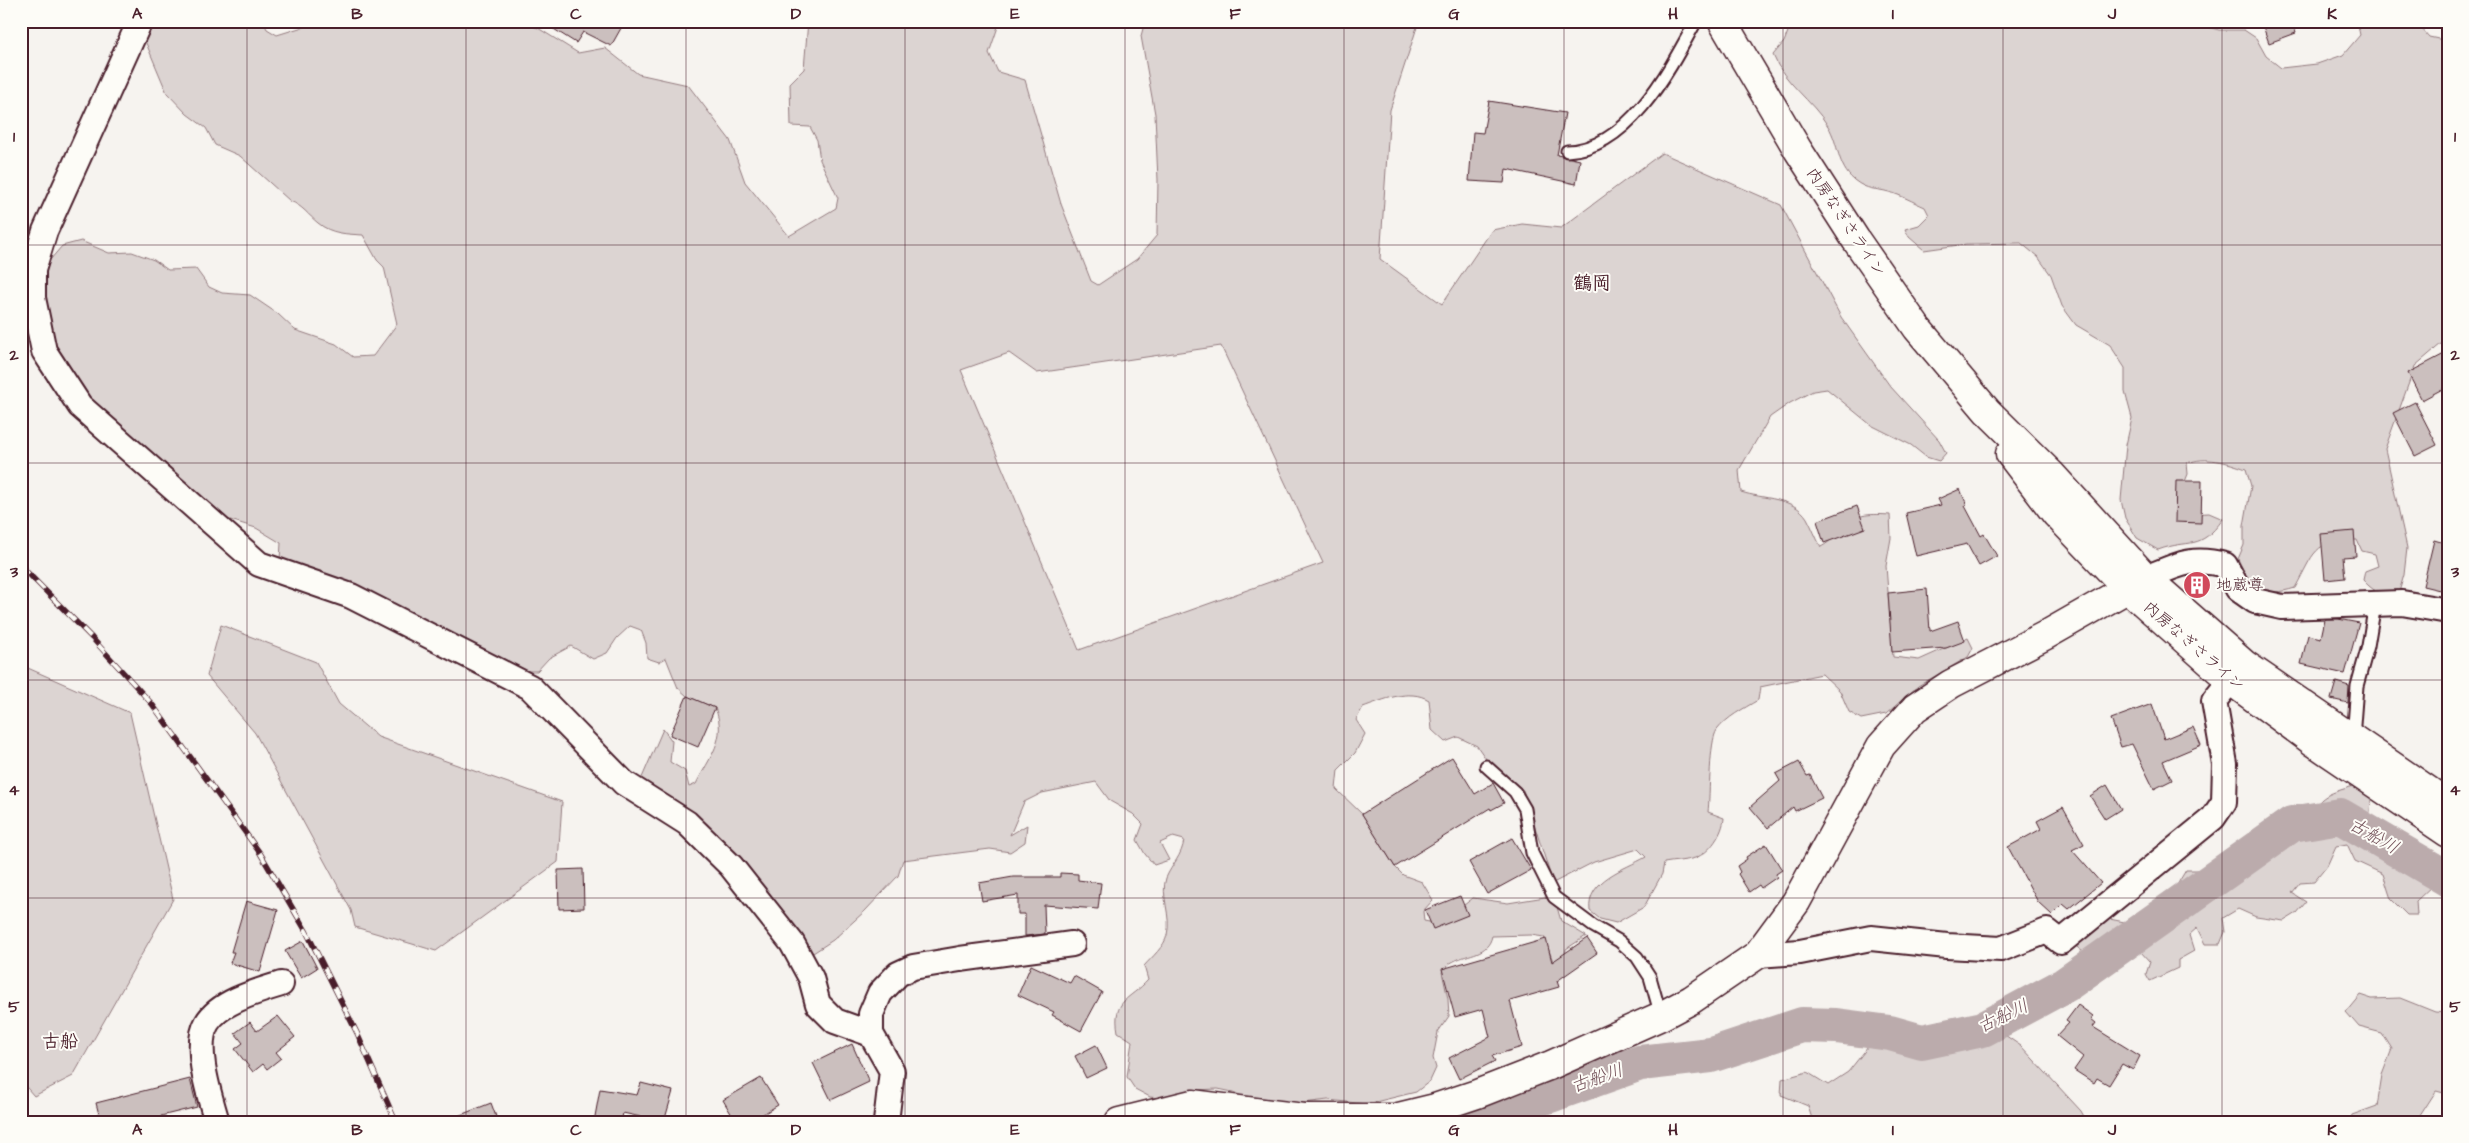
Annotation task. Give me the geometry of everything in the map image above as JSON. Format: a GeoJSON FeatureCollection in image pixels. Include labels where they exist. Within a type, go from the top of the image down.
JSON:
{"type":"FeatureCollection","features":[{"type":"Feature","properties":{"kind":"main road","name":"内房なぎさライン"},"geometry":{"type":"LineString","coordinates":[[1722,21],[1798,150],[1856,240],[1917,328],[1987,411],[2051,474],[2136,583],[2315,743],[2448,833]]}},
{"type":"Feature","properties":{"kind":"main road"},"geometry":{"type":"LineString","coordinates":[[1119,1122],[1192,1104],[1304,1118],[1394,1118],[1436,1108],[1477,1094],[1550,1065],[1661,1016],[1699,995],[1757,955],[1796,902],[1881,746],[1915,708],[1951,684],[2046,634],[2136,583]]}},
{"type":"Feature","properties":{"kind":"main road","name":"内房なぎさライン"},"geometry":{"type":"LineString","coordinates":[[2237,672],[2353,740],[2448,804]]}},
{"type":"Feature","properties":{"kind":"street"},"geometry":{"type":"LineString","coordinates":[[140,21],[45,230],[33,270],[33,298],[44,350],[80,406],[259,564],[350,596],[530,688],[624,783],[687,823],[731,866],[792,943],[811,978],[818,1004],[835,1022],[871,1034]]}},
{"type":"Feature","properties":{"kind":"street"},"geometry":{"type":"LineString","coordinates":[[2136,583],[2183,562],[2206,560],[2225,565],[2238,589],[2255,601],[2282,607],[2402,603],[2448,611]]}},
{"type":"Feature","properties":{"kind":"street"},"geometry":{"type":"LineString","coordinates":[[1757,955],[1800,952],[1871,938],[1947,946],[2001,949],[2047,931],[2061,942],[2213,818],[2224,802],[2225,764],[2214,701],[2237,672]]}},
{"type":"Feature","properties":{"kind":"street"},"geometry":{"type":"LineString","coordinates":[[886,1122],[892,1071],[871,1034],[870,1014],[880,993],[898,974],[913,967],[1072,944]]}},
{"type":"Feature","properties":{"kind":"street"},"geometry":{"type":"LineString","coordinates":[[217,1122],[207,1087],[201,1050],[207,1023],[228,1004],[253,992],[281,984]]}},
{"type":"Feature","properties":{"kind":"lane"},"geometry":{"type":"LineString","coordinates":[[1567,151],[1582,151],[1620,129],[1660,82],[1696,21]]}},
{"type":"Feature","properties":{"kind":"lane"},"geometry":{"type":"LineString","coordinates":[[2353,740],[2357,686],[2368,646],[2376,604]]}},
{"type":"Feature","properties":{"kind":"lane"},"geometry":{"type":"LineString","coordinates":[[1486,766],[1515,792],[1525,810],[1532,853],[1554,897],[1593,926],[1619,941],[1637,957],[1650,977],[1661,1016]]}},
{"type":"Feature","properties":{"kind":"shaded area"},"geometry":{"type":"Polygon","coordinates":[[[139,21],[263,21],[267,29],[277,35],[322,21],[517,21],[538,28],[578,53],[605,48],[638,74],[688,85],[730,140],[745,182],[789,236],[836,208],[838,198],[820,160],[817,140],[810,127],[791,126],[790,83],[804,69],[808,21],[1000,21],[989,53],[998,72],[1025,80],[1061,204],[1091,281],[1098,285],[1137,259],[1157,235],[1158,180],[1155,114],[1141,36],[1145,21],[1419,21],[1390,110],[1380,259],[1442,304],[1492,230],[1522,224],[1561,228],[1662,153],[1781,205],[1841,317],[1890,386],[1939,440],[1946,453],[1939,461],[1926,457],[1911,445],[1871,425],[1827,389],[1813,391],[1790,403],[1770,417],[1739,470],[1741,492],[1786,502],[1794,506],[1807,518],[1821,547],[1854,518],[1890,515],[1891,538],[1886,566],[1893,657],[1919,660],[1968,638],[1973,648],[1968,657],[1918,686],[1886,714],[1861,719],[1849,712],[1840,691],[1822,674],[1760,687],[1758,700],[1726,721],[1714,736],[1708,812],[1724,818],[1715,842],[1706,852],[1695,858],[1664,863],[1662,874],[1644,907],[1616,923],[1600,919],[1590,911],[1590,900],[1600,883],[1618,871],[1646,857],[1638,849],[1594,862],[1553,883],[1523,790],[1491,766],[1477,746],[1458,737],[1445,742],[1432,730],[1429,700],[1413,695],[1405,695],[1396,696],[1363,707],[1356,720],[1365,734],[1355,753],[1338,770],[1336,789],[1362,814],[1395,867],[1403,875],[1422,882],[1433,900],[1423,911],[1424,921],[1440,924],[1473,898],[1508,903],[1545,897],[1557,907],[1561,921],[1586,936],[1566,949],[1565,961],[1558,975],[1544,937],[1531,935],[1492,936],[1490,942],[1482,950],[1449,964],[1442,972],[1448,999],[1449,1016],[1438,1032],[1433,1058],[1436,1068],[1430,1081],[1416,1092],[1367,1104],[1328,1100],[1303,1103],[1250,1100],[1233,1092],[1218,1089],[1192,1090],[1168,1099],[1150,1097],[1135,1089],[1127,1077],[1132,1041],[1118,1032],[1118,1013],[1124,1001],[1148,980],[1144,966],[1161,948],[1166,939],[1168,920],[1164,891],[1166,878],[1181,851],[1184,840],[1173,837],[1160,843],[1169,860],[1154,865],[1137,840],[1143,824],[1133,814],[1110,801],[1096,782],[1042,793],[1024,802],[1010,835],[1027,825],[1025,842],[1010,852],[990,849],[903,860],[898,876],[865,911],[833,940],[813,953],[790,926],[638,787],[663,729],[672,741],[670,762],[685,771],[689,787],[696,784],[711,756],[718,738],[719,729],[715,708],[687,696],[678,688],[666,658],[659,662],[647,658],[646,643],[641,630],[630,626],[617,638],[607,653],[593,659],[571,646],[549,658],[537,671],[522,671],[280,560],[281,543],[256,528],[211,514],[183,496],[60,369],[45,302],[44,267],[62,246],[81,241],[109,253],[132,252],[154,260],[168,270],[196,269],[209,287],[222,293],[250,295],[278,314],[295,330],[336,344],[353,357],[373,356],[397,324],[384,267],[377,260],[363,235],[339,233],[323,227],[302,208],[290,201],[240,156],[215,145],[206,128],[187,114],[167,93],[146,43],[139,32],[139,21]],[[1221,346],[1037,373],[1009,353],[961,370],[1079,650],[1323,563],[1221,346]]]}},
{"type":"Feature","properties":{"kind":"shaded area"},"geometry":{"type":"Polygon","coordinates":[[[1792,21],[2184,21],[2219,30],[2244,30],[2256,38],[2266,56],[2281,68],[2317,64],[2343,55],[2360,35],[2357,21],[2415,21],[2429,37],[2448,41],[2448,338],[2415,366],[2385,449],[2407,548],[2404,575],[2399,592],[2383,594],[2371,588],[2363,580],[2365,571],[2378,566],[2375,554],[2362,551],[2357,540],[2342,540],[2323,546],[2311,558],[2295,588],[2275,592],[2267,591],[2254,584],[2238,559],[2244,545],[2244,526],[2251,486],[2246,469],[2224,462],[2202,460],[2187,463],[2188,474],[2184,484],[2188,514],[2209,513],[2223,519],[2207,536],[2194,542],[2158,550],[2137,538],[2125,518],[2121,500],[2126,445],[2132,418],[2125,392],[2125,368],[2110,345],[2076,325],[2062,306],[2051,275],[2038,257],[2021,243],[1966,244],[1924,250],[1909,237],[1905,229],[1919,225],[1929,215],[1925,207],[1894,193],[1868,188],[1854,180],[1841,162],[1828,126],[1778,65],[1773,55],[1784,42],[1792,21]]]}},
{"type":"Feature","properties":{"kind":"shaded area"},"geometry":{"type":"Polygon","coordinates":[[[221,625],[316,662],[339,704],[378,737],[562,802],[558,862],[436,951],[355,927],[351,910],[255,733],[207,676],[221,625]]]}},
{"type":"Feature","properties":{"kind":"shaded area"},"geometry":{"type":"Polygon","coordinates":[[[21,665],[130,713],[173,899],[73,1076],[34,1096],[21,1081],[21,665]]]}},
{"type":"Feature","properties":{"kind":"shaded area"},"geometry":{"type":"Polygon","coordinates":[[[2357,785],[2372,789],[2369,822],[2386,839],[2429,868],[2435,883],[2416,901],[2417,915],[2407,915],[2391,899],[2383,874],[2355,861],[2347,844],[2336,846],[2327,866],[2314,882],[2300,883],[2292,893],[2306,902],[2297,913],[2284,921],[2256,917],[2238,909],[2223,918],[2225,932],[2220,944],[2205,944],[2197,928],[2189,935],[2194,951],[2178,960],[2178,968],[2150,981],[2146,974],[2150,962],[2130,940],[2120,934],[2106,947],[2087,955],[2073,944],[2100,917],[2134,924],[2168,900],[2186,870],[2230,870],[2248,852],[2281,843],[2306,829],[2314,809],[2323,798],[2329,794],[2357,785]]]}},
{"type":"Feature","properties":{"kind":"shaded area"},"geometry":{"type":"Polygon","coordinates":[[[2360,995],[2372,999],[2400,998],[2435,1012],[2448,1013],[2448,1094],[2436,1091],[2416,1122],[2350,1122],[2352,1115],[2377,1106],[2382,1075],[2392,1049],[2382,1033],[2359,1027],[2346,1012],[2360,995]]]}},
{"type":"Feature","properties":{"kind":"shaded area"},"geometry":{"type":"Polygon","coordinates":[[[1929,1026],[1946,1033],[1962,1035],[1978,1034],[1996,1029],[2021,1046],[2081,1111],[2087,1122],[1813,1122],[1808,1106],[1781,1095],[1782,1079],[1807,1072],[1828,1085],[1848,1072],[1868,1047],[1891,1030],[1929,1026]]]}},
{"type":"Feature","properties":{"kind":"building"},"geometry":{"type":"Polygon","coordinates":[[[541,21],[625,21],[611,46],[583,32],[576,43],[541,21]]]}},
{"type":"Feature","properties":{"kind":"building"},"geometry":{"type":"Polygon","coordinates":[[[2261,21],[2292,21],[2296,33],[2269,43],[2261,21]]]}},
{"type":"Feature","properties":{"kind":"building"},"geometry":{"type":"Polygon","coordinates":[[[1489,101],[1565,113],[1557,155],[1580,160],[1576,184],[1506,169],[1504,183],[1469,181],[1473,132],[1483,133],[1489,101]]]}},
{"type":"Feature","properties":{"kind":"building"},"geometry":{"type":"Polygon","coordinates":[[[2448,352],[2448,386],[2422,400],[2408,373],[2448,352]]]}},
{"type":"Feature","properties":{"kind":"building"},"geometry":{"type":"Polygon","coordinates":[[[2415,402],[2437,445],[2415,456],[2393,413],[2415,402]]]}},
{"type":"Feature","properties":{"kind":"building"},"geometry":{"type":"Polygon","coordinates":[[[2176,481],[2202,481],[2201,523],[2175,522],[2176,481]]]}},
{"type":"Feature","properties":{"kind":"building"},"geometry":{"type":"Polygon","coordinates":[[[1960,489],[1967,505],[1965,506],[1981,536],[1984,534],[1997,556],[1979,566],[1967,544],[1916,556],[1906,513],[1941,505],[1938,499],[1960,489]]]}},
{"type":"Feature","properties":{"kind":"building"},"geometry":{"type":"Polygon","coordinates":[[[1857,506],[1865,528],[1824,543],[1817,521],[1857,506]]]}},
{"type":"Feature","properties":{"kind":"building"},"geometry":{"type":"Polygon","coordinates":[[[2354,531],[2356,556],[2343,557],[2345,578],[2325,580],[2321,534],[2354,531]]]}},
{"type":"Feature","properties":{"kind":"building"},"geometry":{"type":"Polygon","coordinates":[[[2434,540],[2448,544],[2442,574],[2448,576],[2448,592],[2423,586],[2434,540]]]}},
{"type":"Feature","properties":{"kind":"building"},"geometry":{"type":"Polygon","coordinates":[[[1927,589],[1930,631],[1958,621],[1965,641],[1946,648],[1892,652],[1888,593],[1927,589]]]}},
{"type":"Feature","properties":{"kind":"building"},"geometry":{"type":"Polygon","coordinates":[[[2325,619],[2338,619],[2359,623],[2345,674],[2301,664],[2308,635],[2321,638],[2325,619]]]}},
{"type":"Feature","properties":{"kind":"building"},"geometry":{"type":"Polygon","coordinates":[[[2336,682],[2349,686],[2348,703],[2331,699],[2336,682]]]}},
{"type":"Feature","properties":{"kind":"building"},"geometry":{"type":"Polygon","coordinates":[[[687,696],[715,708],[698,747],[670,735],[687,696]]]}},
{"type":"Feature","properties":{"kind":"building"},"geometry":{"type":"Polygon","coordinates":[[[2152,704],[2164,739],[2193,727],[2201,745],[2163,761],[2172,780],[2154,789],[2132,744],[2121,747],[2111,719],[2152,704]]]}},
{"type":"Feature","properties":{"kind":"building"},"geometry":{"type":"Polygon","coordinates":[[[1452,757],[1475,794],[1493,783],[1504,803],[1491,810],[1490,808],[1395,867],[1362,814],[1452,757]]]}},
{"type":"Feature","properties":{"kind":"building"},"geometry":{"type":"Polygon","coordinates":[[[1799,762],[1807,776],[1810,775],[1822,798],[1795,811],[1793,807],[1768,828],[1750,807],[1780,781],[1776,774],[1799,762]]]}},
{"type":"Feature","properties":{"kind":"building"},"geometry":{"type":"Polygon","coordinates":[[[2107,785],[2121,809],[2105,819],[2090,796],[2107,785]]]}},
{"type":"Feature","properties":{"kind":"building"},"geometry":{"type":"Polygon","coordinates":[[[2063,807],[2084,844],[2072,850],[2101,883],[2069,909],[2063,904],[2052,915],[2038,902],[2008,847],[2041,829],[2037,821],[2063,807]]]}},
{"type":"Feature","properties":{"kind":"building"},"geometry":{"type":"Polygon","coordinates":[[[1512,838],[1531,870],[1487,894],[1469,862],[1512,838]]]}},
{"type":"Feature","properties":{"kind":"building"},"geometry":{"type":"Polygon","coordinates":[[[1766,844],[1782,870],[1776,874],[1777,877],[1761,888],[1759,885],[1749,892],[1738,874],[1740,872],[1737,866],[1747,859],[1746,857],[1766,844]]]}},
{"type":"Feature","properties":{"kind":"building"},"geometry":{"type":"Polygon","coordinates":[[[583,869],[584,908],[559,909],[558,870],[583,869]]]}},
{"type":"Feature","properties":{"kind":"building"},"geometry":{"type":"Polygon","coordinates":[[[1060,873],[1078,874],[1078,880],[1101,883],[1098,909],[1044,905],[1045,934],[1025,936],[1025,914],[1018,914],[1018,895],[982,901],[979,883],[1013,877],[1060,877],[1060,873]]]}},
{"type":"Feature","properties":{"kind":"building"},"geometry":{"type":"Polygon","coordinates":[[[1460,896],[1468,915],[1433,929],[1425,910],[1460,896]]]}},
{"type":"Feature","properties":{"kind":"building"},"geometry":{"type":"Polygon","coordinates":[[[246,901],[278,910],[260,972],[230,963],[234,952],[231,952],[246,901]]]}},
{"type":"Feature","properties":{"kind":"building"},"geometry":{"type":"Polygon","coordinates":[[[1587,938],[1597,953],[1557,981],[1559,987],[1510,1001],[1522,1047],[1492,1056],[1495,1061],[1459,1079],[1449,1058],[1490,1037],[1483,1009],[1455,1017],[1442,969],[1546,939],[1552,962],[1587,938]]]}},
{"type":"Feature","properties":{"kind":"building"},"geometry":{"type":"Polygon","coordinates":[[[303,941],[317,968],[301,978],[285,951],[303,941]]]}},
{"type":"Feature","properties":{"kind":"building"},"geometry":{"type":"Polygon","coordinates":[[[1031,965],[1070,983],[1074,976],[1102,992],[1081,1031],[1052,1015],[1054,1012],[1018,995],[1031,965]]]}},
{"type":"Feature","properties":{"kind":"building"},"geometry":{"type":"Polygon","coordinates":[[[2078,1005],[2093,1016],[2091,1019],[2096,1023],[2093,1027],[2140,1056],[2133,1070],[2122,1064],[2109,1085],[2097,1078],[2094,1083],[2074,1070],[2083,1057],[2057,1036],[2069,1023],[2066,1021],[2078,1005]]]}},
{"type":"Feature","properties":{"kind":"building"},"geometry":{"type":"Polygon","coordinates":[[[278,1016],[295,1037],[276,1052],[281,1058],[267,1069],[263,1064],[253,1072],[235,1049],[243,1043],[235,1033],[250,1022],[257,1031],[278,1016]]]}},
{"type":"Feature","properties":{"kind":"building"},"geometry":{"type":"Polygon","coordinates":[[[852,1044],[869,1082],[831,1100],[813,1063],[852,1044]]]}},
{"type":"Feature","properties":{"kind":"building"},"geometry":{"type":"Polygon","coordinates":[[[1096,1045],[1107,1068],[1086,1078],[1075,1056],[1096,1045]]]}},
{"type":"Feature","properties":{"kind":"building"},"geometry":{"type":"Polygon","coordinates":[[[761,1078],[778,1105],[750,1122],[736,1122],[723,1100],[761,1078]]]}},
{"type":"Feature","properties":{"kind":"building"},"geometry":{"type":"Polygon","coordinates":[[[190,1079],[197,1107],[161,1116],[163,1122],[101,1122],[96,1103],[190,1079]]]}},
{"type":"Feature","properties":{"kind":"building"},"geometry":{"type":"Polygon","coordinates":[[[641,1083],[673,1091],[664,1122],[623,1113],[621,1122],[594,1122],[600,1089],[637,1095],[641,1083]]]}},
{"type":"Feature","properties":{"kind":"building"},"geometry":{"type":"Polygon","coordinates":[[[491,1103],[498,1122],[445,1122],[445,1121],[491,1103]]]}},
{"type":"Feature","properties":{"kind":"waterway","name":"古船川"},"geometry":{"type":"LineString","coordinates":[[1474,1122],[1640,1063],[1711,1055],[1802,1025],[1836,1026],[1890,1033],[1922,1042],[1983,1029],[2065,985],[2292,824],[2340,816],[2448,879]]}},
{"type":"Feature","properties":{"kind":"railway"},"geometry":{"type":"LineString","coordinates":[[21,566],[92,638],[152,704],[260,853],[306,931],[357,1033],[396,1122]]}},
{"type":"Feature","properties":{"kind":"place","name":"地蔵尊"},"geometry":{"type":"Point","coordinates":[2197,585]}},
{"type":"Feature","properties":{"kind":"district","name":"鶴岡"},"geometry":{"type":"Point","coordinates":[1592,283]}},
{"type":"Feature","properties":{"kind":"district","name":"古船"},"geometry":{"type":"Point","coordinates":[60,1041]}}]}
